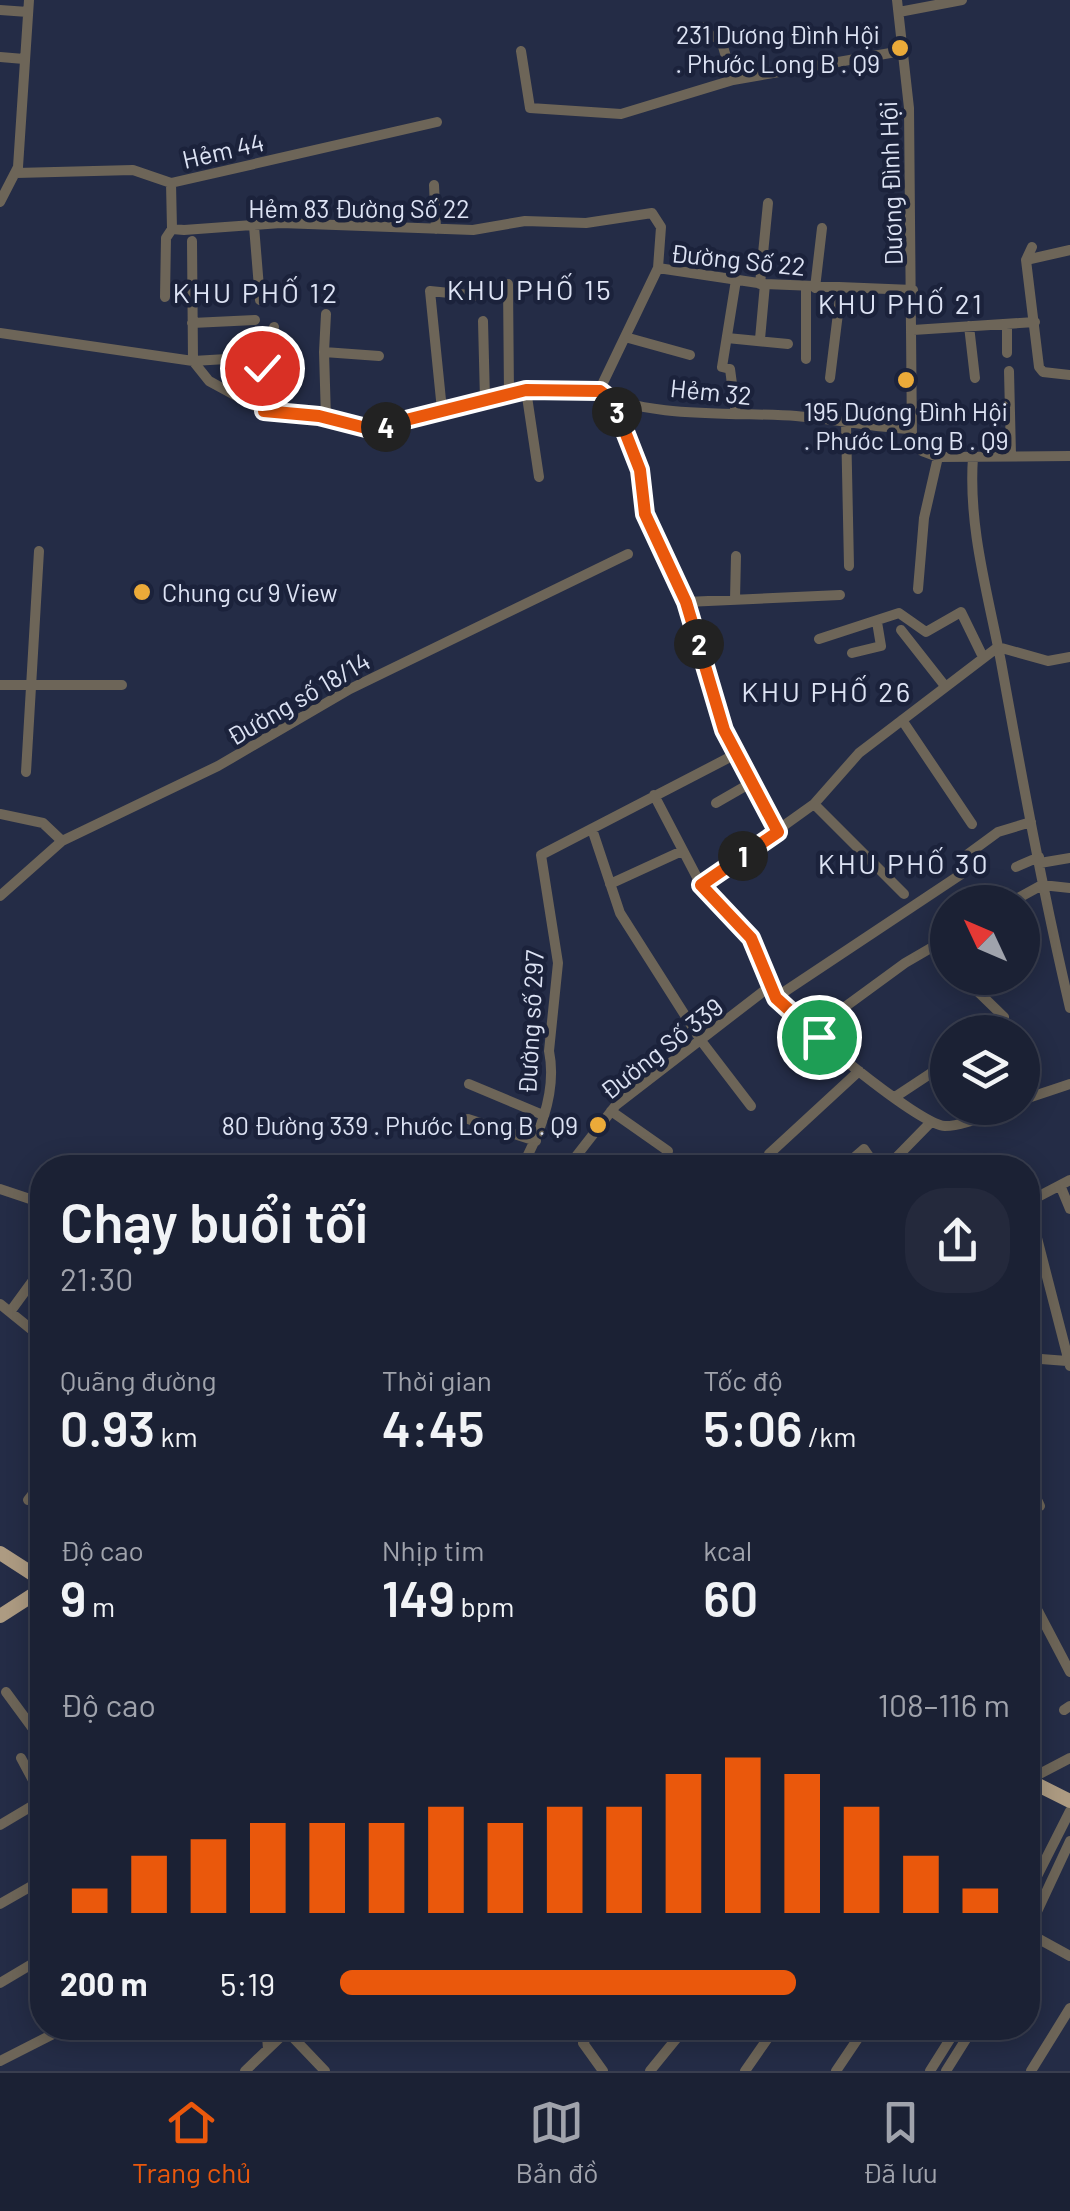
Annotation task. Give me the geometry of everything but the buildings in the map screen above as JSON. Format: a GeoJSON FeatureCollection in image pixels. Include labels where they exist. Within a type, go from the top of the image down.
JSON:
{"type":"FeatureCollection","features":[{"type":"Feature","properties":{"kind":"main road"},"geometry":{"type":"LineString","coordinates":[[0,1553],[30,1572]]}},
{"type":"Feature","properties":{"kind":"main road"},"geometry":{"type":"LineString","coordinates":[[0,1616],[30,1597]]}},
{"type":"Feature","properties":{"kind":"main road"},"geometry":{"type":"LineString","coordinates":[[1040,1786],[1070,1800]]}},
{"type":"Feature","properties":{"kind":"street"},"geometry":{"type":"LineString","coordinates":[[898,6],[962,0]]}},
{"type":"Feature","properties":{"kind":"street"},"geometry":{"type":"LineString","coordinates":[[0,10],[28,6],[16,173],[4,187],[0,202]]}},
{"type":"Feature","properties":{"kind":"street","name":"Dương Đình Hội"},"geometry":{"type":"LineString","coordinates":[[898,6],[909,108],[911,429]]}},
{"type":"Feature","properties":{"kind":"street"},"geometry":{"type":"LineString","coordinates":[[705,26],[710,35],[721,40],[734,80]]}},
{"type":"Feature","properties":{"kind":"street"},"geometry":{"type":"LineString","coordinates":[[521,51],[530,108],[619,114],[734,80],[902,52]]}},
{"type":"Feature","properties":{"kind":"street"},"geometry":{"type":"LineString","coordinates":[[0,57],[24,59]]}},
{"type":"Feature","properties":{"kind":"street","name":"Hẻm 44"},"geometry":{"type":"LineString","coordinates":[[16,173],[133,170],[170,183],[437,122]]}},
{"type":"Feature","properties":{"kind":"street"},"geometry":{"type":"LineString","coordinates":[[164,297],[166,238],[172,229],[170,183]]}},
{"type":"Feature","properties":{"kind":"street"},"geometry":{"type":"LineString","coordinates":[[434,185],[436,229]]}},
{"type":"Feature","properties":{"kind":"street"},"geometry":{"type":"LineString","coordinates":[[760,339],[768,203]]}},
{"type":"Feature","properties":{"kind":"street","name":"Hẻm 83 Đường Số 22"},"geometry":{"type":"LineString","coordinates":[[172,229],[254,226],[472,230],[525,221],[586,223],[642,212],[652,214],[661,227],[658,268]]}},
{"type":"Feature","properties":{"kind":"street"},"geometry":{"type":"LineString","coordinates":[[254,226],[260,300]]}},
{"type":"Feature","properties":{"kind":"street"},"geometry":{"type":"LineString","coordinates":[[806,359],[810,288],[822,228]]}},
{"type":"Feature","properties":{"kind":"street"},"geometry":{"type":"LineString","coordinates":[[192,241],[193,361],[208,381],[264,411],[326,418],[370,429],[526,390],[600,391],[613,401],[640,470],[645,514],[686,602],[724,730],[749,784],[778,832]]}},
{"type":"Feature","properties":{"kind":"street"},"geometry":{"type":"LineString","coordinates":[[1032,247],[1026,260],[1038,368],[1043,372],[1070,374]]}},
{"type":"Feature","properties":{"kind":"street"},"geometry":{"type":"LineString","coordinates":[[1026,260],[1070,250]]}},
{"type":"Feature","properties":{"kind":"street","name":"Đường Số 22"},"geometry":{"type":"LineString","coordinates":[[600,391],[658,268],[762,284],[913,290]]}},
{"type":"Feature","properties":{"kind":"street"},"geometry":{"type":"LineString","coordinates":[[736,280],[722,367],[730,369],[736,414]]}},
{"type":"Feature","properties":{"kind":"street"},"geometry":{"type":"LineString","coordinates":[[508,284],[509,395]]}},
{"type":"Feature","properties":{"kind":"street"},"geometry":{"type":"LineString","coordinates":[[830,378],[842,289]]}},
{"type":"Feature","properties":{"kind":"street"},"geometry":{"type":"LineString","coordinates":[[442,410],[430,291],[480,296]]}},
{"type":"Feature","properties":{"kind":"street"},"geometry":{"type":"LineString","coordinates":[[326,314],[326,418]]}},
{"type":"Feature","properties":{"kind":"street"},"geometry":{"type":"LineString","coordinates":[[192,323],[255,320]]}},
{"type":"Feature","properties":{"kind":"street"},"geometry":{"type":"LineString","coordinates":[[483,321],[485,400]]}},
{"type":"Feature","properties":{"kind":"street"},"geometry":{"type":"LineString","coordinates":[[913,330],[1035,322]]}},
{"type":"Feature","properties":{"kind":"street"},"geometry":{"type":"LineString","coordinates":[[1007,324],[1007,353]]}},
{"type":"Feature","properties":{"kind":"street"},"geometry":{"type":"LineString","coordinates":[[968,326],[975,378]]}},
{"type":"Feature","properties":{"kind":"street"},"geometry":{"type":"LineString","coordinates":[[264,411],[262,357],[274,327]]}},
{"type":"Feature","properties":{"kind":"street"},"geometry":{"type":"LineString","coordinates":[[0,333],[193,361],[262,357]]}},
{"type":"Feature","properties":{"kind":"street"},"geometry":{"type":"LineString","coordinates":[[625,337],[690,355]]}},
{"type":"Feature","properties":{"kind":"street"},"geometry":{"type":"LineString","coordinates":[[727,338],[788,344]]}},
{"type":"Feature","properties":{"kind":"street"},"geometry":{"type":"LineString","coordinates":[[324,352],[379,356]]}},
{"type":"Feature","properties":{"kind":"street"},"geometry":{"type":"LineString","coordinates":[[1009,371],[1012,456]]}},
{"type":"Feature","properties":{"kind":"street"},"geometry":{"type":"LineString","coordinates":[[526,390],[539,477]]}},
{"type":"Feature","properties":{"kind":"street","name":"Hẻm 32"},"geometry":{"type":"LineString","coordinates":[[613,401],[911,429]]}},
{"type":"Feature","properties":{"kind":"street"},"geometry":{"type":"LineString","coordinates":[[846,423],[849,566]]}},
{"type":"Feature","properties":{"kind":"street"},"geometry":{"type":"LineString","coordinates":[[911,429],[912,440],[922,451],[938,457],[1070,456]]}},
{"type":"Feature","properties":{"kind":"street"},"geometry":{"type":"LineString","coordinates":[[918,588],[924,518],[938,457]]}},
{"type":"Feature","properties":{"kind":"street"},"geometry":{"type":"LineString","coordinates":[[972,457],[974,520],[1042,886],[1067,981],[1070,1008]]}},
{"type":"Feature","properties":{"kind":"street"},"geometry":{"type":"LineString","coordinates":[[26,772],[39,551]]}},
{"type":"Feature","properties":{"kind":"street","name":"Đường số 18/14"},"geometry":{"type":"LineString","coordinates":[[0,896],[62,841],[218,766],[350,689],[628,554]]}},
{"type":"Feature","properties":{"kind":"street"},"geometry":{"type":"LineString","coordinates":[[735,599],[736,556]]}},
{"type":"Feature","properties":{"kind":"street"},"geometry":{"type":"LineString","coordinates":[[686,602],[840,595]]}},
{"type":"Feature","properties":{"kind":"street"},"geometry":{"type":"LineString","coordinates":[[819,639],[900,613],[926,632],[964,613],[983,657]]}},
{"type":"Feature","properties":{"kind":"street"},"geometry":{"type":"LineString","coordinates":[[852,653],[881,646],[877,622]]}},
{"type":"Feature","properties":{"kind":"street"},"geometry":{"type":"LineString","coordinates":[[901,630],[944,686]]}},
{"type":"Feature","properties":{"kind":"street"},"geometry":{"type":"LineString","coordinates":[[701,885],[814,804],[860,753],[998,647],[1048,661],[1070,657]]}},
{"type":"Feature","properties":{"kind":"street"},"geometry":{"type":"LineString","coordinates":[[0,685],[122,685]]}},
{"type":"Feature","properties":{"kind":"street"},"geometry":{"type":"LineString","coordinates":[[902,720],[972,824]]}},
{"type":"Feature","properties":{"kind":"street","name":"Đường số 297"},"geometry":{"type":"LineString","coordinates":[[528,1155],[543,1115],[552,1065],[548,1051],[558,963],[540,855],[736,754]]}},
{"type":"Feature","properties":{"kind":"street"},"geometry":{"type":"LineString","coordinates":[[716,803],[749,784]]}},
{"type":"Feature","properties":{"kind":"street"},"geometry":{"type":"LineString","coordinates":[[654,794],[701,885],[751,938],[766,966],[768,987],[776,998],[930,1123],[902,1155]]}},
{"type":"Feature","properties":{"kind":"street"},"geometry":{"type":"LineString","coordinates":[[814,804],[904,894]]}},
{"type":"Feature","properties":{"kind":"street"},"geometry":{"type":"LineString","coordinates":[[0,814],[43,823],[62,841]]}},
{"type":"Feature","properties":{"kind":"street"},"geometry":{"type":"LineString","coordinates":[[776,998],[975,865],[968,854],[998,832],[1031,822]]}},
{"type":"Feature","properties":{"kind":"street"},"geometry":{"type":"LineString","coordinates":[[592,829],[620,913],[702,1042],[751,1106]]}},
{"type":"Feature","properties":{"kind":"street"},"geometry":{"type":"LineString","coordinates":[[610,884],[682,851]]}},
{"type":"Feature","properties":{"kind":"street"},"geometry":{"type":"LineString","coordinates":[[1016,867],[1039,860],[1070,858]]}},
{"type":"Feature","properties":{"kind":"street"},"geometry":{"type":"LineString","coordinates":[[1042,886],[1070,888]]}},
{"type":"Feature","properties":{"kind":"street"},"geometry":{"type":"LineString","coordinates":[[812,1031],[930,948]]}},
{"type":"Feature","properties":{"kind":"street","name":"Đường Số 339"},"geometry":{"type":"LineString","coordinates":[[577,1155],[611,1111],[768,987]]}},
{"type":"Feature","properties":{"kind":"street"},"geometry":{"type":"LineString","coordinates":[[981,995],[1002,1015]]}},
{"type":"Feature","properties":{"kind":"street"},"geometry":{"type":"LineString","coordinates":[[769,1154],[860,1070]]}},
{"type":"Feature","properties":{"kind":"street"},"geometry":{"type":"LineString","coordinates":[[895,1098],[930,1074]]}},
{"type":"Feature","properties":{"kind":"street"},"geometry":{"type":"LineString","coordinates":[[469,1084],[543,1115]]}},
{"type":"Feature","properties":{"kind":"street"},"geometry":{"type":"LineString","coordinates":[[1040,1094],[1070,1084]]}},
{"type":"Feature","properties":{"kind":"street"},"geometry":{"type":"LineString","coordinates":[[611,1111],[668,1151]]}},
{"type":"Feature","properties":{"kind":"street"},"geometry":{"type":"LineString","coordinates":[[468,1119],[536,1141]]}},
{"type":"Feature","properties":{"kind":"street"},"geometry":{"type":"LineString","coordinates":[[1040,1197],[1065,1183],[1070,1209]]}},
{"type":"Feature","properties":{"kind":"street"},"geometry":{"type":"LineString","coordinates":[[0,1189],[30,1199]]}},
{"type":"Feature","properties":{"kind":"street"},"geometry":{"type":"LineString","coordinates":[[1040,1250],[1069,1364],[1040,1360]]}},
{"type":"Feature","properties":{"kind":"street"},"geometry":{"type":"LineString","coordinates":[[30,1281],[5,1308],[30,1328]]}},
{"type":"Feature","properties":{"kind":"street"},"geometry":{"type":"LineString","coordinates":[[1040,1615],[1070,1672]]}},
{"type":"Feature","properties":{"kind":"street"},"geometry":{"type":"LineString","coordinates":[[6,1692],[30,1725]]}},
{"type":"Feature","properties":{"kind":"street"},"geometry":{"type":"LineString","coordinates":[[21,1758],[30,1775]]}},
{"type":"Feature","properties":{"kind":"street"},"geometry":{"type":"LineString","coordinates":[[1040,1774],[1070,1758]]}},
{"type":"Feature","properties":{"kind":"street"},"geometry":{"type":"LineString","coordinates":[[0,1825],[30,1806]]}},
{"type":"Feature","properties":{"kind":"street"},"geometry":{"type":"LineString","coordinates":[[1040,1870],[1070,1811]]}},
{"type":"Feature","properties":{"kind":"street"},"geometry":{"type":"LineString","coordinates":[[1040,1906],[1070,1840]]}},
{"type":"Feature","properties":{"kind":"street"},"geometry":{"type":"LineString","coordinates":[[0,1904],[30,1887]]}},
{"type":"Feature","properties":{"kind":"street"},"geometry":{"type":"LineString","coordinates":[[1040,1939],[1070,1956]]}},
{"type":"Feature","properties":{"kind":"street"},"geometry":{"type":"LineString","coordinates":[[0,1983],[30,1965]]}},
{"type":"Feature","properties":{"kind":"street"},"geometry":{"type":"LineString","coordinates":[[1031,2071],[1070,2008]]}},
{"type":"Feature","properties":{"kind":"street"},"geometry":{"type":"LineString","coordinates":[[0,2061],[41,2040]]}},
{"type":"Feature","properties":{"kind":"street"},"geometry":{"type":"LineString","coordinates":[[267,2040],[268,2049]]}},
{"type":"Feature","properties":{"kind":"street"},"geometry":{"type":"LineString","coordinates":[[245,2071],[276,2040]]}},
{"type":"Feature","properties":{"kind":"street"},"geometry":{"type":"LineString","coordinates":[[296,2040],[325,2071]]}},
{"type":"Feature","properties":{"kind":"street"},"geometry":{"type":"LineString","coordinates":[[584,2040],[603,2071]]}},
{"type":"Feature","properties":{"kind":"street"},"geometry":{"type":"LineString","coordinates":[[650,2071],[675,2040]]}},
{"type":"Feature","properties":{"kind":"street"},"geometry":{"type":"LineString","coordinates":[[745,2071],[767,2040]]}},
{"type":"Feature","properties":{"kind":"street"},"geometry":{"type":"LineString","coordinates":[[836,2071],[857,2040]]}},
{"type":"Feature","properties":{"kind":"street"},"geometry":{"type":"LineString","coordinates":[[930,2071],[950,2040]]}},
{"type":"Feature","properties":{"kind":"street"},"geometry":{"type":"LineString","coordinates":[[940,2058],[951,2069],[967,2040]]}},
{"type":"Feature","properties":{"kind":"place","name":"231 Dương Đình Hội . Phước Long B . Q9"},"geometry":{"type":"Point","coordinates":[900,48]}},
{"type":"Feature","properties":{"kind":"place","name":"195 Dương Đình Hội . Phước Long B . Q9"},"geometry":{"type":"Point","coordinates":[906,380]}},
{"type":"Feature","properties":{"kind":"place","name":"Chung cư 9 View"},"geometry":{"type":"Point","coordinates":[142,592]}},
{"type":"Feature","properties":{"kind":"place","name":"80 Đường 339 . Phước Long B . Q9"},"geometry":{"type":"Point","coordinates":[598,1125]}},
{"type":"Feature","properties":{"kind":"district","name":"KHU PHỐ 15"},"geometry":{"type":"Point","coordinates":[530,289]}},
{"type":"Feature","properties":{"kind":"district","name":"KHU PHỐ 12"},"geometry":{"type":"Point","coordinates":[256,292]}},
{"type":"Feature","properties":{"kind":"district","name":"KHU PHỐ 21"},"geometry":{"type":"Point","coordinates":[901,303]}},
{"type":"Feature","properties":{"kind":"district","name":"KHU PHỐ 26"},"geometry":{"type":"Point","coordinates":[827,691]}},
{"type":"Feature","properties":{"kind":"district","name":"KHU PHỐ 30"},"geometry":{"type":"Point","coordinates":[904,863]}},
{"type":"Feature","properties":{"kind":"route"},"geometry":{"type":"LineString","coordinates":[[262,368],[264,411],[319,416],[370,429],[526,390],[600,391],[613,401],[640,470],[645,514],[677,576],[724,730],[749,784],[778,832],[701,885],[751,938],[766,966],[768,987],[776,998],[819,1037]]}}]}
